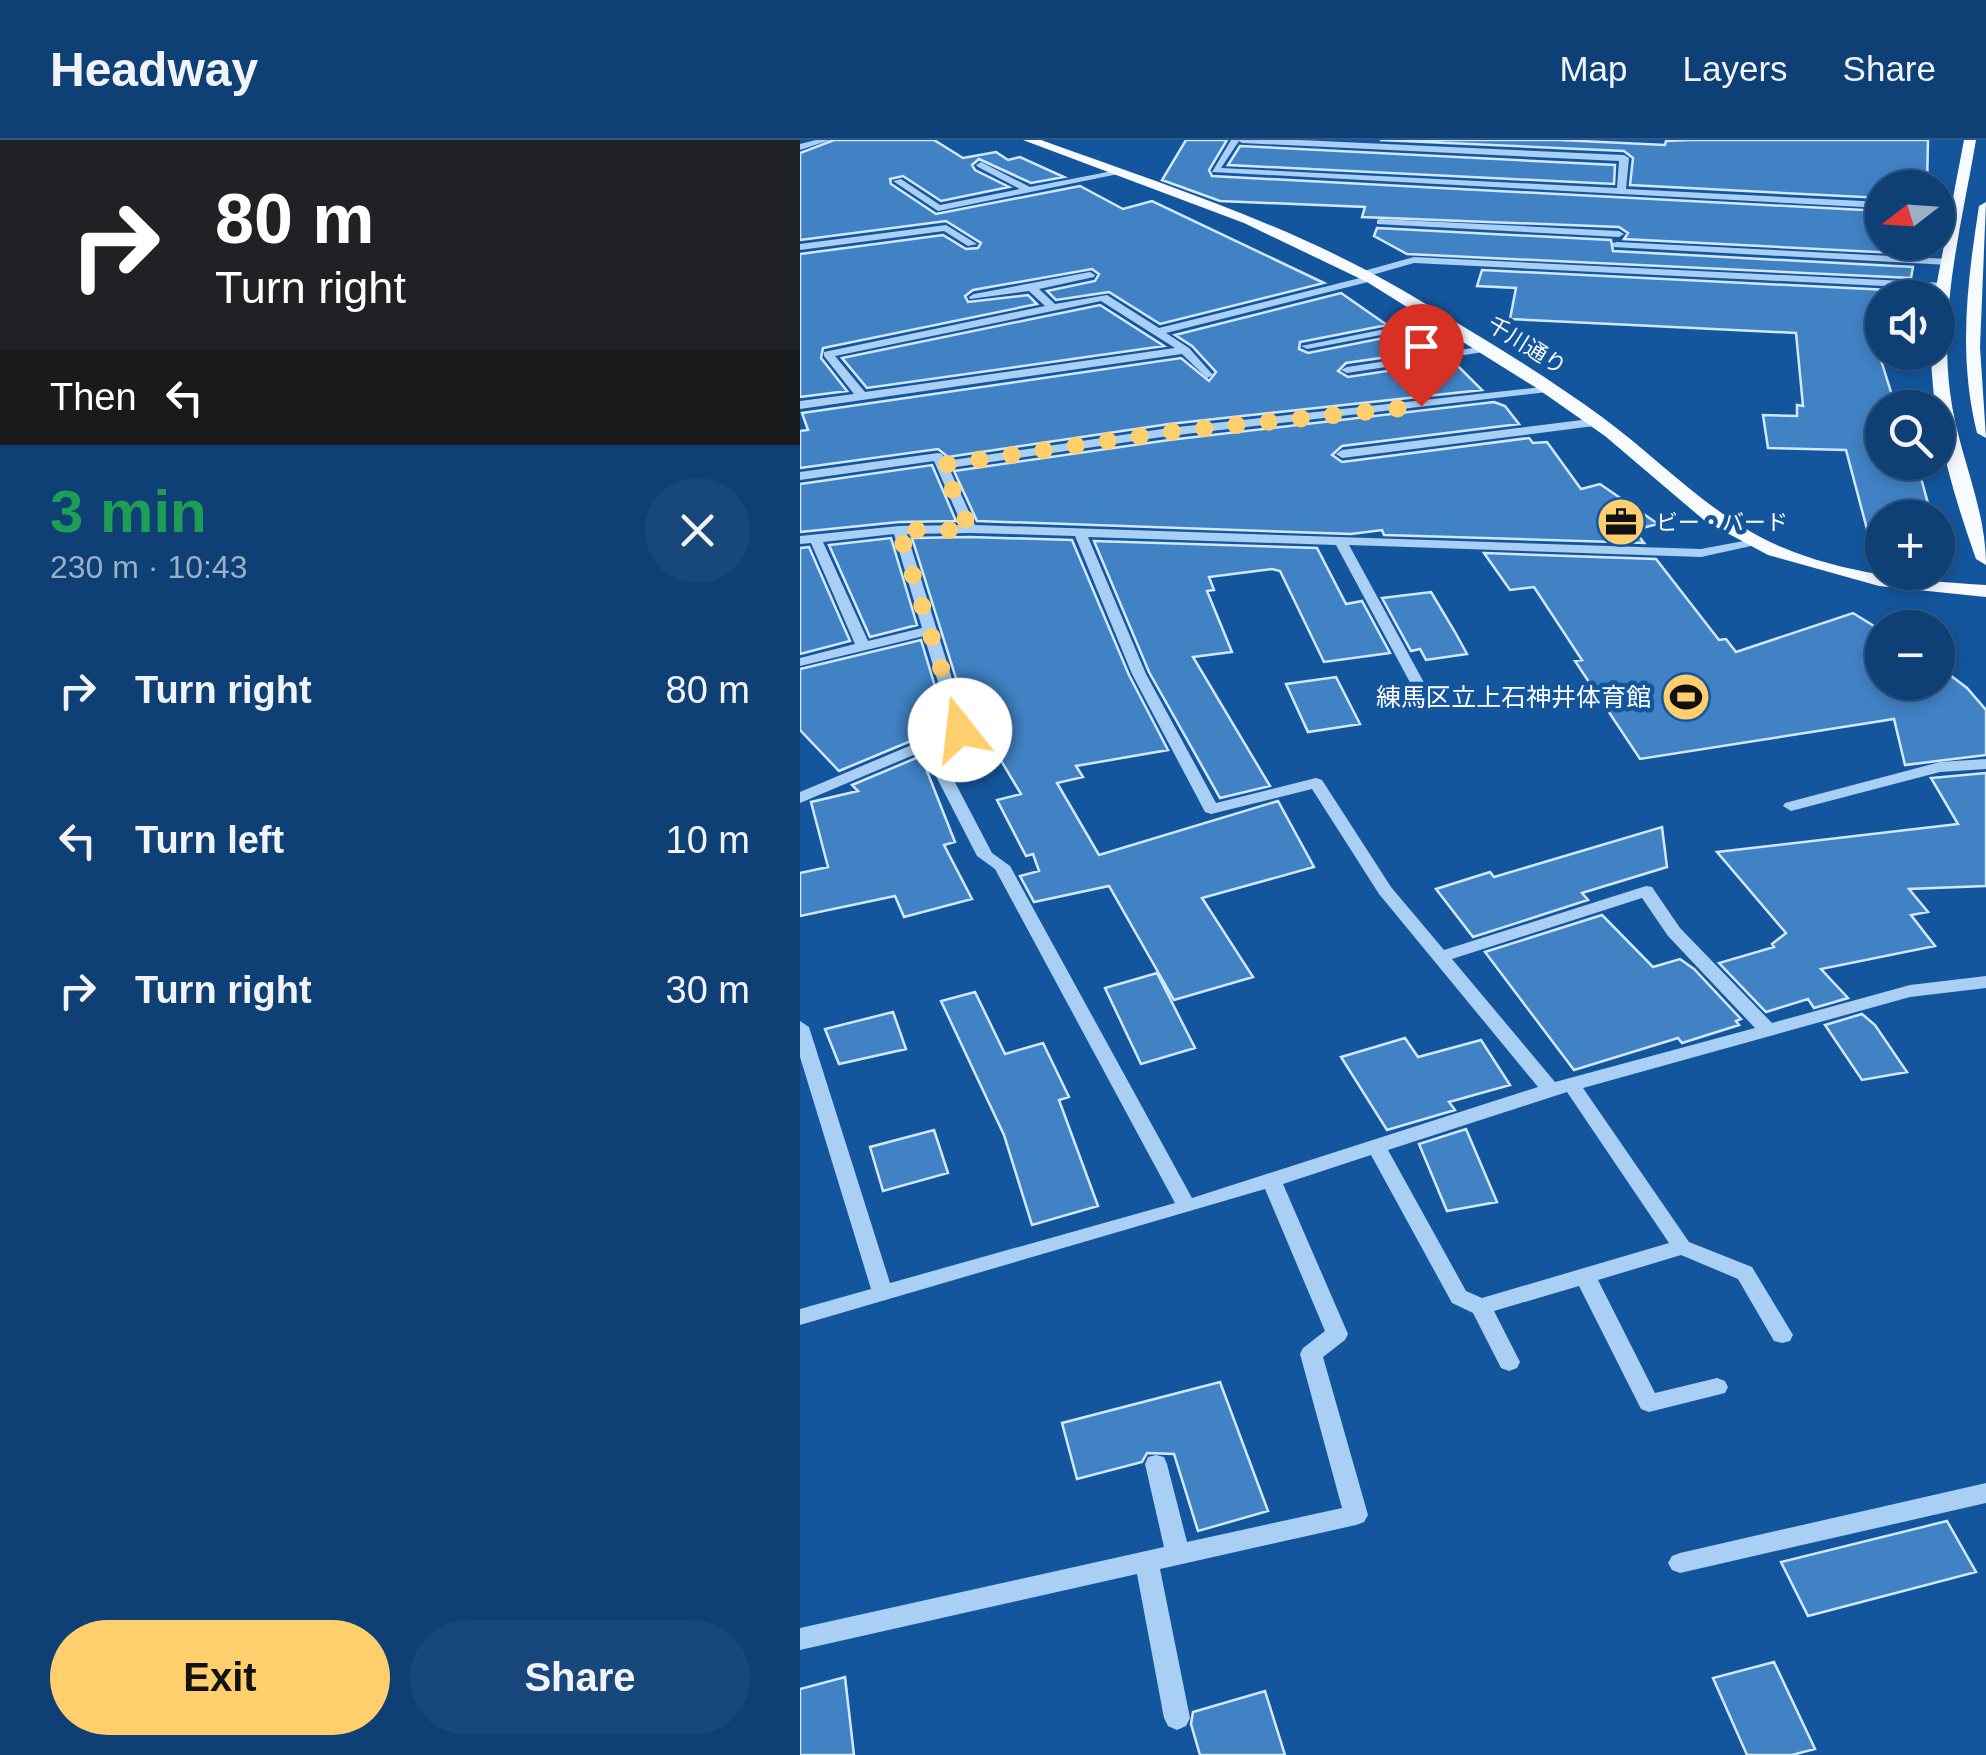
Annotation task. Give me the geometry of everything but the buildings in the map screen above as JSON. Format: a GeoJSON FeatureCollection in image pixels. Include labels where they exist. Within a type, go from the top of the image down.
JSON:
{"type":"FeatureCollection","features":[{"type":"Feature","properties":{"kind":"main road","name":"千川通り"},"geometry":{"type":"LineString","coordinates":[[1029,140],[1259,227],[1368,276],[1552,389],[1598,422],[1710,516],[1754,541],[1806,561],[1871,578],[1986,592]]}},
{"type":"Feature","properties":{"kind":"main road"},"geometry":{"type":"LineString","coordinates":[[1946,280],[1970,140]]}},
{"type":"Feature","properties":{"kind":"main road"},"geometry":{"type":"LineString","coordinates":[[1986,206],[1978,306],[1979,373],[1986,433]]}},
{"type":"Feature","properties":{"kind":"main road"},"geometry":{"type":"LineString","coordinates":[[1939,370],[1944,417],[1960,486],[1986,560]]}},
{"type":"Feature","properties":{"kind":"street"},"geometry":{"type":"LineString","coordinates":[[800,146],[826,140]]}},
{"type":"Feature","properties":{"kind":"street"},"geometry":{"type":"LineString","coordinates":[[1621,192],[1624,158],[1238,140],[1215,170],[1433,183],[1865,204]]}},
{"type":"Feature","properties":{"kind":"street"},"geometry":{"type":"LineString","coordinates":[[1433,183],[1444,149]]}},
{"type":"Feature","properties":{"kind":"street"},"geometry":{"type":"LineString","coordinates":[[981,165],[1028,190]]}},
{"type":"Feature","properties":{"kind":"street"},"geometry":{"type":"LineString","coordinates":[[898,181],[938,208],[1118,173]]}},
{"type":"Feature","properties":{"kind":"street"},"geometry":{"type":"LineString","coordinates":[[1380,222],[1618,234],[1949,262]]}},
{"type":"Feature","properties":{"kind":"street"},"geometry":{"type":"LineString","coordinates":[[800,247],[946,228],[972,244]]}},
{"type":"Feature","properties":{"kind":"street"},"geometry":{"type":"LineString","coordinates":[[1615,270],[1618,234]]}},
{"type":"Feature","properties":{"kind":"street"},"geometry":{"type":"LineString","coordinates":[[1158,332],[1414,260],[1865,282]]}},
{"type":"Feature","properties":{"kind":"street"},"geometry":{"type":"LineString","coordinates":[[974,297],[1090,275]]}},
{"type":"Feature","properties":{"kind":"street"},"geometry":{"type":"LineString","coordinates":[[1031,287],[1052,307]]}},
{"type":"Feature","properties":{"kind":"street"},"geometry":{"type":"LineString","coordinates":[[862,396],[828,354],[1103,297],[1185,350],[1207,375]]}},
{"type":"Feature","properties":{"kind":"street"},"geometry":{"type":"LineString","coordinates":[[1306,346],[1440,321]]}},
{"type":"Feature","properties":{"kind":"street"},"geometry":{"type":"LineString","coordinates":[[1348,370],[1486,349]]}},
{"type":"Feature","properties":{"kind":"street"},"geometry":{"type":"LineString","coordinates":[[800,405],[1185,350]]}},
{"type":"Feature","properties":{"kind":"street"},"geometry":{"type":"LineString","coordinates":[[942,465],[1169,432],[1552,389]]}},
{"type":"Feature","properties":{"kind":"street"},"geometry":{"type":"LineString","coordinates":[[1342,454],[1598,422]]}},
{"type":"Feature","properties":{"kind":"street"},"geometry":{"type":"LineString","coordinates":[[800,476],[938,457],[970,530]]}},
{"type":"Feature","properties":{"kind":"street"},"geometry":{"type":"LineString","coordinates":[[864,648],[807,539],[899,530],[970,530],[1701,553],[1754,541]]}},
{"type":"Feature","properties":{"kind":"street"},"geometry":{"type":"LineString","coordinates":[[800,798],[960,730],[899,530]]}},
{"type":"Feature","properties":{"kind":"street"},"geometry":{"type":"LineString","coordinates":[[1080,533],[1139,674],[1211,809],[1316,784],[1385,890],[1440,957],[1561,1087],[1682,1247],[1744,1273],[1782,1335]]}},
{"type":"Feature","properties":{"kind":"street"},"geometry":{"type":"LineString","coordinates":[[1340,542],[1426,702]]}},
{"type":"Feature","properties":{"kind":"street"},"geometry":{"type":"LineString","coordinates":[[800,662],[931,630]]}},
{"type":"Feature","properties":{"kind":"street"},"geometry":{"type":"LineString","coordinates":[[927,743],[986,856],[1002,866],[1187,1206]]}},
{"type":"Feature","properties":{"kind":"street"},"geometry":{"type":"LineString","coordinates":[[1790,806],[1940,767],[1986,764]]}},
{"type":"Feature","properties":{"kind":"street"},"geometry":{"type":"LineString","coordinates":[[1440,957],[1646,891],[1674,932],[1768,1030]]}},
{"type":"Feature","properties":{"kind":"street"},"geometry":{"type":"LineString","coordinates":[[800,1317],[1187,1206],[1561,1087],[1910,991],[1986,982]]}},
{"type":"Feature","properties":{"kind":"street"},"geometry":{"type":"LineString","coordinates":[[800,1027],[882,1295]]}},
{"type":"Feature","properties":{"kind":"street"},"geometry":{"type":"LineString","coordinates":[[1376,1146],[1459,1297],[1481,1307],[1510,1362]]}},
{"type":"Feature","properties":{"kind":"street"},"geometry":{"type":"LineString","coordinates":[[800,1640],[1356,1515],[1311,1354],[1337,1334],[1270,1180]]}},
{"type":"Feature","properties":{"kind":"street"},"geometry":{"type":"LineString","coordinates":[[1481,1307],[1682,1247]]}},
{"type":"Feature","properties":{"kind":"street"},"geometry":{"type":"LineString","coordinates":[[1585,1276],[1648,1403],[1717,1387]]}},
{"type":"Feature","properties":{"kind":"street"},"geometry":{"type":"LineString","coordinates":[[1156,1464],[1178,1555]]}},
{"type":"Feature","properties":{"kind":"street"},"geometry":{"type":"LineString","coordinates":[[1680,1563],[1986,1493]]}},
{"type":"Feature","properties":{"kind":"street"},"geometry":{"type":"LineString","coordinates":[[1147,1562],[1178,1718]]}},
{"type":"Feature","properties":{"kind":"place","name":"ビー・バード"},"geometry":{"type":"Point","coordinates":[1621,522]}},
{"type":"Feature","properties":{"kind":"place","name":"練馬区立上石神井体育館"},"geometry":{"type":"Point","coordinates":[1686,697]}},
{"type":"Feature","properties":{"kind":"route"},"geometry":{"type":"LineString","coordinates":[[960,730],[899,530],[970,530],[942,465],[1169,432],[1421,406]]}}]}
